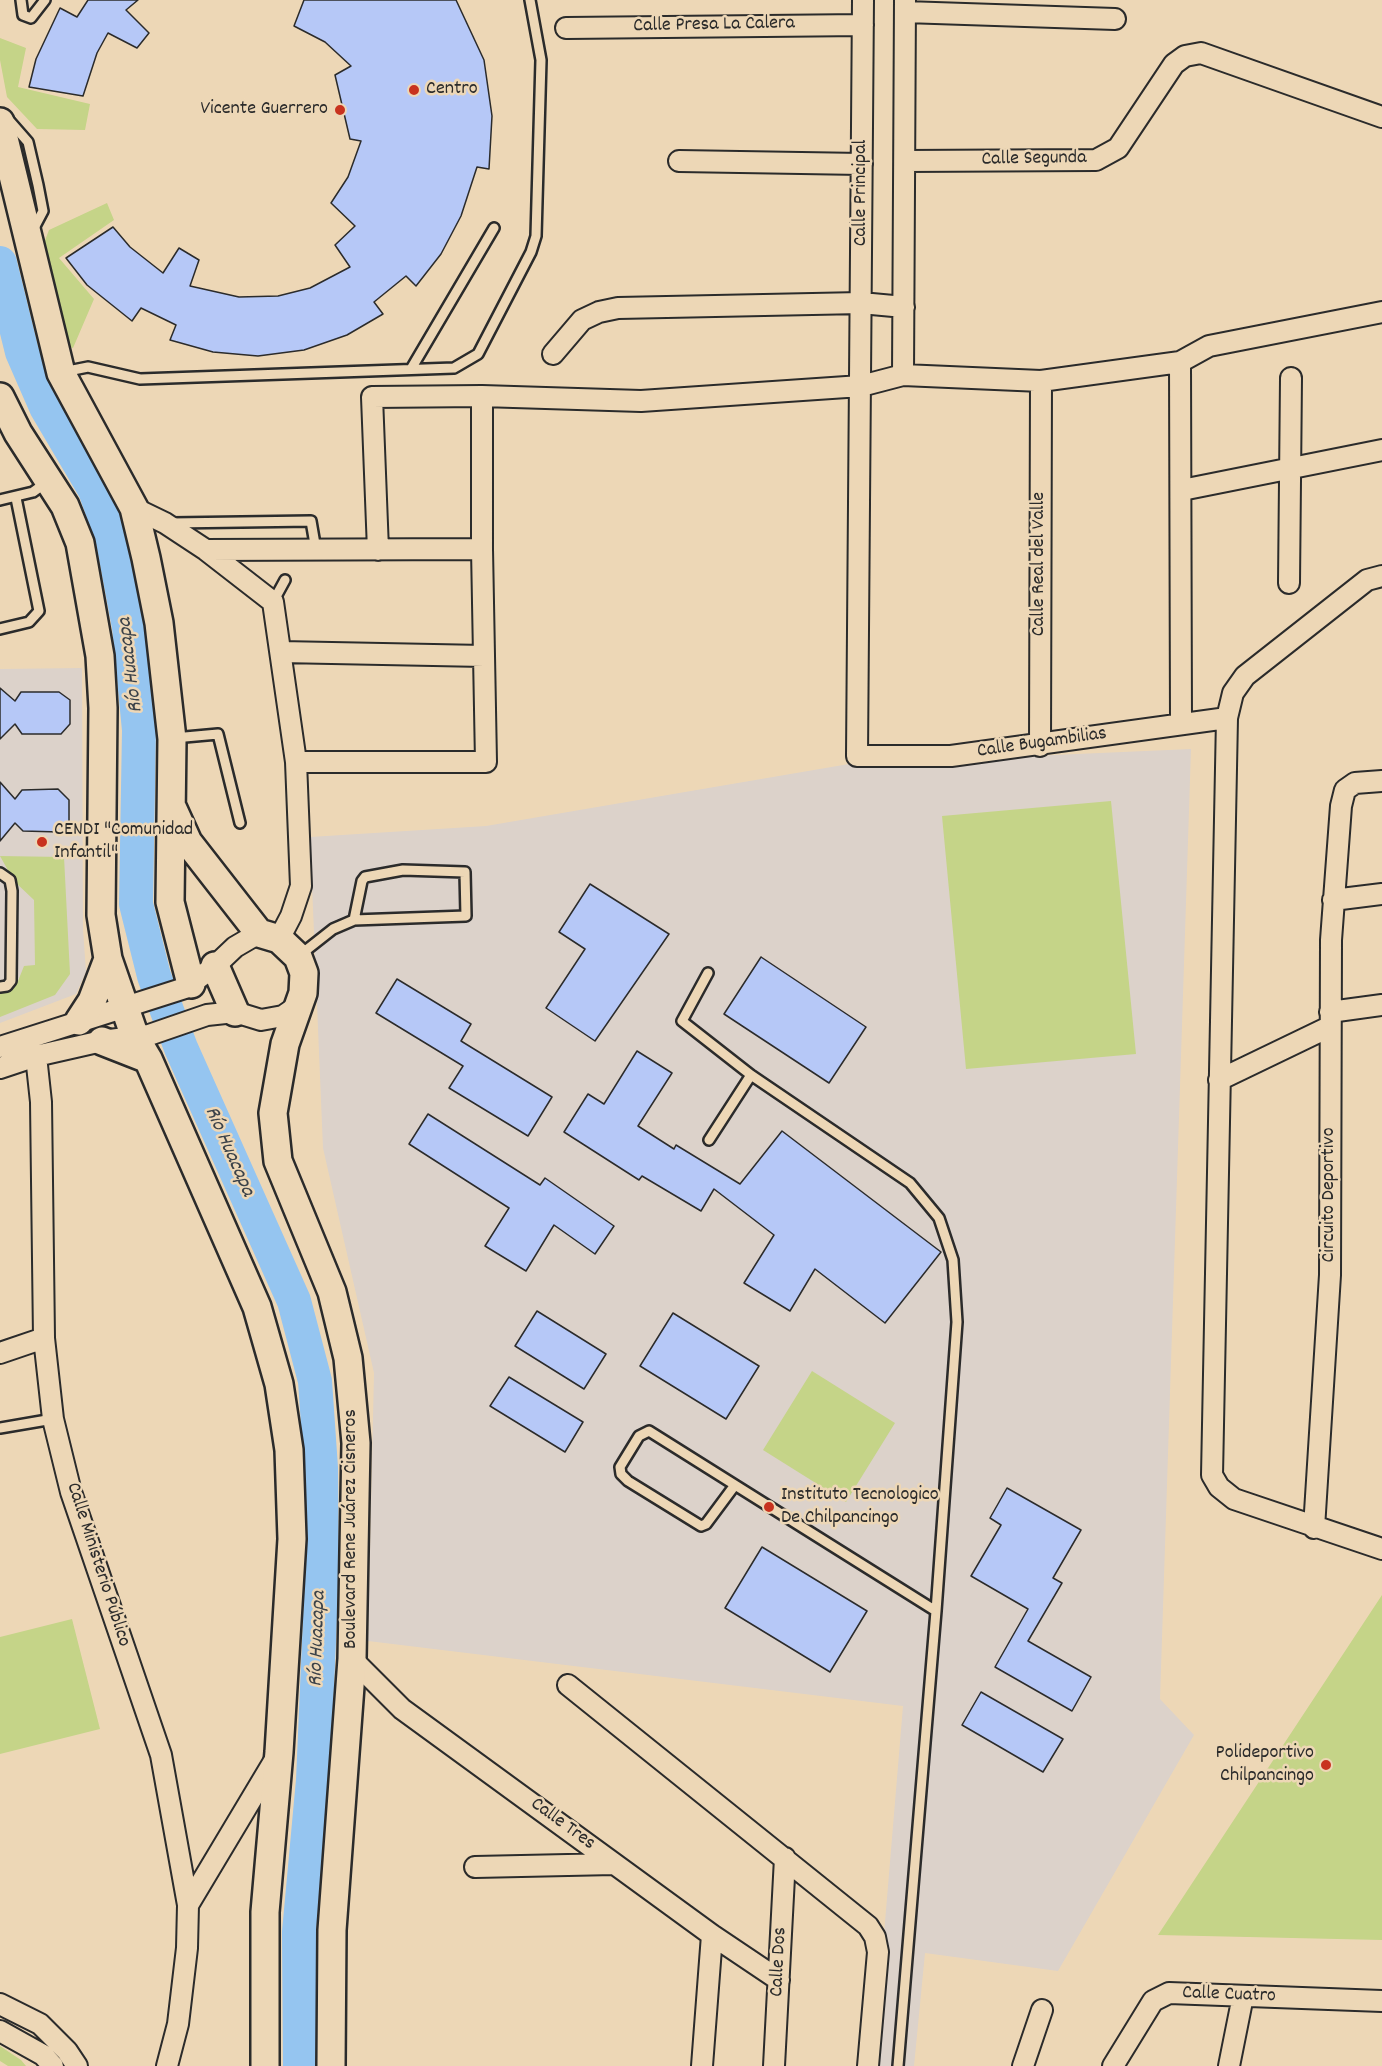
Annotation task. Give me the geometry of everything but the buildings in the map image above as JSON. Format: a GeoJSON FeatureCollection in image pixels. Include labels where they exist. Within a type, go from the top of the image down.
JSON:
{"type":"FeatureCollection","features":[{"type":"Feature","properties":{"kind":"main road","name":"Boulevard Rene Juárez Cisneros"},"geometry":{"type":"LineString","coordinates":[[0,122],[61,373],[134,508],[159,623],[172,739],[173,809],[170,902],[188,986]]}},
{"type":"Feature","properties":{"kind":"main road"},"geometry":{"type":"LineString","coordinates":[[0,397],[18,433],[65,506],[80,543],[100,656],[103,708],[101,915],[108,959],[257,1307],[279,1384],[289,1450],[292,1539],[279,1752],[265,1912],[265,2066]]}},
{"type":"Feature","properties":{"kind":"main road","name":"Boulevard Rene Juárez Cisneros"},"geometry":{"type":"LineString","coordinates":[[173,809],[188,842],[304,973],[303,993],[296,1006],[285,1044],[273,1113],[278,1161],[332,1292],[348,1358],[356,1443],[352,1659],[332,1930],[331,2066]]}},
{"type":"Feature","properties":{"kind":"main road"},"geometry":{"type":"LineString","coordinates":[[79,1021],[92,1000],[108,959]]}},
{"type":"Feature","properties":{"kind":"main road"},"geometry":{"type":"LineString","coordinates":[[215,966],[235,1012]]}},
{"type":"Feature","properties":{"kind":"main road"},"geometry":{"type":"LineString","coordinates":[[102,1041],[144,1044]]}},
{"type":"Feature","properties":{"kind":"street","name":"Calle Principal"},"geometry":{"type":"LineString","coordinates":[[857,756],[862,0]]}},
{"type":"Feature","properties":{"kind":"street"},"geometry":{"type":"LineString","coordinates":[[903,375],[905,6],[1115,19]]}},
{"type":"Feature","properties":{"kind":"street","name":"Calle Presa La Calera"},"geometry":{"type":"LineString","coordinates":[[566,28],[862,25]]}},
{"type":"Feature","properties":{"kind":"street","name":"Calle Segunda"},"geometry":{"type":"LineString","coordinates":[[905,161],[1096,160],[1118,148],[1174,64],[1185,56],[1201,53],[1382,117]]}},
{"type":"Feature","properties":{"kind":"street"},"geometry":{"type":"LineString","coordinates":[[679,161],[862,164]]}},
{"type":"Feature","properties":{"kind":"street"},"geometry":{"type":"LineString","coordinates":[[554,354],[582,320],[599,312],[618,308],[861,303],[904,307]]}},
{"type":"Feature","properties":{"kind":"street"},"geometry":{"type":"LineString","coordinates":[[378,550],[372,397],[482,396],[641,401],[861,386],[903,375],[1041,381],[1180,362],[1209,346],[1382,312]]}},
{"type":"Feature","properties":{"kind":"street"},"geometry":{"type":"LineString","coordinates":[[1180,362],[1182,490],[1180,724]]}},
{"type":"Feature","properties":{"kind":"street"},"geometry":{"type":"LineString","coordinates":[[1289,583],[1288,468],[1291,378]]}},
{"type":"Feature","properties":{"kind":"street","name":"Calle Real del Valle"},"geometry":{"type":"LineString","coordinates":[[1040,746],[1041,381]]}},
{"type":"Feature","properties":{"kind":"street"},"geometry":{"type":"LineString","coordinates":[[296,762],[486,762],[482,396]]}},
{"type":"Feature","properties":{"kind":"street"},"geometry":{"type":"LineString","coordinates":[[1182,490],[1382,450]]}},
{"type":"Feature","properties":{"kind":"street"},"geometry":{"type":"LineString","coordinates":[[0,1047],[188,986],[215,966],[235,947],[279,943],[301,886],[296,762],[273,602],[206,550],[165,523],[134,508]]}},
{"type":"Feature","properties":{"kind":"street"},"geometry":{"type":"LineString","coordinates":[[206,550],[482,549]]}},
{"type":"Feature","properties":{"kind":"street"},"geometry":{"type":"LineString","coordinates":[[1382,576],[1367,580],[1245,676],[1233,693],[1227,718],[1212,1475],[1219,1487],[1233,1499],[1382,1549]]}},
{"type":"Feature","properties":{"kind":"street"},"geometry":{"type":"LineString","coordinates":[[281,652],[484,656]]}},
{"type":"Feature","properties":{"kind":"street","name":"Calle Bugambilias"},"geometry":{"type":"LineString","coordinates":[[857,756],[951,756],[1040,746],[1227,718]]}},
{"type":"Feature","properties":{"kind":"street","name":"Circuito Deportivo"},"geometry":{"type":"LineString","coordinates":[[1314,1528],[1330,1275],[1329,1019],[1333,900],[1341,806],[1345,790],[1355,783],[1382,781]]}},
{"type":"Feature","properties":{"kind":"street"},"geometry":{"type":"LineString","coordinates":[[1333,900],[1382,894]]}},
{"type":"Feature","properties":{"kind":"street"},"geometry":{"type":"LineString","coordinates":[[1219,1080],[1329,1019],[1382,1005]]}},
{"type":"Feature","properties":{"kind":"street"},"geometry":{"type":"LineString","coordinates":[[144,1044],[196,1018],[235,1012],[261,1020],[283,1016],[296,1006]]}},
{"type":"Feature","properties":{"kind":"street"},"geometry":{"type":"LineString","coordinates":[[0,1068],[36,1056],[102,1041]]}},
{"type":"Feature","properties":{"kind":"street","name":"Calle Ministerio Público"},"geometry":{"type":"LineString","coordinates":[[36,1056],[41,1102],[44,1338],[53,1419],[71,1492],[161,1755],[188,1905],[187,1948],[178,2024],[167,2066]]}},
{"type":"Feature","properties":{"kind":"street"},"geometry":{"type":"LineString","coordinates":[[0,1353],[44,1338]]}},
{"type":"Feature","properties":{"kind":"street","name":"Calle Tres"},"geometry":{"type":"LineString","coordinates":[[352,1659],[402,1709],[712,1935],[780,1980]]}},
{"type":"Feature","properties":{"kind":"street"},"geometry":{"type":"LineString","coordinates":[[568,1686],[868,1926],[875,1937],[878,1952],[868,2066]]}},
{"type":"Feature","properties":{"kind":"street"},"geometry":{"type":"LineString","coordinates":[[188,1905],[279,1752]]}},
{"type":"Feature","properties":{"kind":"street","name":"Calle Dos"},"geometry":{"type":"LineString","coordinates":[[774,2066],[785,1858]]}},
{"type":"Feature","properties":{"kind":"street"},"geometry":{"type":"LineString","coordinates":[[475,1867],[614,1863]]}},
{"type":"Feature","properties":{"kind":"street"},"geometry":{"type":"LineString","coordinates":[[702,2066],[712,1935]]}},
{"type":"Feature","properties":{"kind":"street","name":"Calle Cuatro"},"geometry":{"type":"LineString","coordinates":[[1113,2066],[1153,2001],[1168,1993],[1382,2001]]}},
{"type":"Feature","properties":{"kind":"street"},"geometry":{"type":"LineString","coordinates":[[1229,2066],[1243,1996]]}},
{"type":"Feature","properties":{"kind":"street"},"geometry":{"type":"LineString","coordinates":[[0,2004],[40,2024],[67,2051],[77,2066]]}},
{"type":"Feature","properties":{"kind":"street"},"geometry":{"type":"LineString","coordinates":[[1023,2066],[1042,2010]]}},
{"type":"Feature","properties":{"kind":"street"},"geometry":{"type":"LineString","coordinates":[[0,2031],[43,2055],[53,2066]]}},
{"type":"Feature","properties":{"kind":"lane"},"geometry":{"type":"LineString","coordinates":[[21,0],[23,15],[31,18],[45,0]]}},
{"type":"Feature","properties":{"kind":"lane"},"geometry":{"type":"LineString","coordinates":[[61,373],[88,367],[140,379],[454,368],[478,354],[536,236],[541,60],[530,0]]}},
{"type":"Feature","properties":{"kind":"lane"},"geometry":{"type":"LineString","coordinates":[[0,111],[28,142],[43,206],[41,215],[28,240]]}},
{"type":"Feature","properties":{"kind":"lane"},"geometry":{"type":"LineString","coordinates":[[411,369],[494,228]]}},
{"type":"Feature","properties":{"kind":"lane"},"geometry":{"type":"LineString","coordinates":[[0,500],[16,498],[33,492],[48,481]]}},
{"type":"Feature","properties":{"kind":"lane"},"geometry":{"type":"LineString","coordinates":[[0,629],[29,622],[39,611],[16,498]]}},
{"type":"Feature","properties":{"kind":"lane"},"geometry":{"type":"LineString","coordinates":[[165,523],[311,520],[316,550]]}},
{"type":"Feature","properties":{"kind":"lane"},"geometry":{"type":"LineString","coordinates":[[273,602],[285,580]]}},
{"type":"Feature","properties":{"kind":"lane"},"geometry":{"type":"LineString","coordinates":[[172,739],[218,734],[240,823]]}},
{"type":"Feature","properties":{"kind":"lane"},"geometry":{"type":"LineString","coordinates":[[279,943],[333,929],[354,920],[466,916],[465,872],[403,870],[365,877],[362,881],[354,920]]}},
{"type":"Feature","properties":{"kind":"lane"},"geometry":{"type":"LineString","coordinates":[[0,873],[10,880],[12,891],[11,981],[0,987]]}},
{"type":"Feature","properties":{"kind":"lane"},"geometry":{"type":"LineString","coordinates":[[708,973],[682,1021],[751,1075],[910,1183],[939,1218],[953,1260],[957,1322],[936,1611],[898,2066]]}},
{"type":"Feature","properties":{"kind":"lane"},"geometry":{"type":"LineString","coordinates":[[709,1140],[751,1075]]}},
{"type":"Feature","properties":{"kind":"lane"},"geometry":{"type":"LineString","coordinates":[[0,1428],[53,1419]]}},
{"type":"Feature","properties":{"kind":"lane"},"geometry":{"type":"LineString","coordinates":[[735,1485],[706,1524],[701,1526],[628,1481],[621,1474],[620,1467],[639,1436],[649,1431],[936,1611]]}},
{"type":"Feature","properties":{"kind":"shaded area","name":"CENDI \"Comunidad Infantil\""},"geometry":{"type":"Polygon","coordinates":[[[82,668],[83,929],[86,972],[76,994],[0,1023],[0,669],[82,668]]]}},
{"type":"Feature","properties":{"kind":"shaded area","name":"Instituto Tecnologico De Chilpancingo"},"geometry":{"type":"Polygon","coordinates":[[[1191,749],[1160,1699],[1194,1735],[1058,1971],[925,1953],[914,2066],[873,2066],[903,1706],[368,1641],[374,1373],[323,1148],[310,837],[486,826],[849,764],[1191,749]]]}},
{"type":"Feature","properties":{"kind":"green space"},"geometry":{"type":"Polygon","coordinates":[[[0,38],[26,48],[18,87],[90,104],[85,130],[37,129],[7,97],[0,60],[0,38]]]}},
{"type":"Feature","properties":{"kind":"green space"},"geometry":{"type":"Polygon","coordinates":[[[107,203],[114,220],[59,258],[94,299],[73,348],[64,345],[41,262],[44,243],[49,230],[107,203]]]}},
{"type":"Feature","properties":{"kind":"green space"},"geometry":{"type":"Polygon","coordinates":[[[1111,801],[1136,1054],[966,1069],[942,816],[1111,801]]]}},
{"type":"Feature","properties":{"kind":"green space"},"geometry":{"type":"Polygon","coordinates":[[[0,856],[64,857],[70,974],[55,995],[0,1017],[0,993],[18,981],[24,966],[35,965],[34,900],[14,881],[0,856]]]}},
{"type":"Feature","properties":{"kind":"green space"},"geometry":{"type":"Polygon","coordinates":[[[812,1371],[895,1423],[846,1502],[763,1450],[812,1371]]]}},
{"type":"Feature","properties":{"kind":"green space","name":"Polideportivo Chilpancingo"},"geometry":{"type":"Polygon","coordinates":[[[1382,1595],[1382,1940],[1158,1935],[1382,1595]]]}},
{"type":"Feature","properties":{"kind":"green space"},"geometry":{"type":"Polygon","coordinates":[[[72,1619],[100,1729],[0,1754],[0,1637],[72,1619]]]}},
{"type":"Feature","properties":{"kind":"green space"},"geometry":{"type":"Polygon","coordinates":[[[0,2046],[26,2066],[8,2066],[0,2061],[0,2046]]]}},
{"type":"Feature","properties":{"kind":"waterway","name":"Río Huacapa"},"geometry":{"type":"LineString","coordinates":[[0,263],[22,352],[46,407],[95,490],[113,542],[129,627],[139,730],[136,904],[154,976],[181,1048],[294,1301],[315,1381],[321,1468],[322,1572],[313,1780],[299,1932],[300,2066]]}},
{"type":"Feature","properties":{"kind":"place","name":"Centro"},"geometry":{"type":"Point","coordinates":[414,90]}},
{"type":"Feature","properties":{"kind":"place","name":"Vicente Guerrero"},"geometry":{"type":"Point","coordinates":[340,110]}},
{"type":"Feature","properties":{"kind":"place","name":"CENDI \"Comunidad Infantil\""},"geometry":{"type":"Point","coordinates":[42,842]}},
{"type":"Feature","properties":{"kind":"place","name":"Instituto Tecnologico De Chilpancingo"},"geometry":{"type":"Point","coordinates":[769,1507]}},
{"type":"Feature","properties":{"kind":"place","name":"Polideportivo Chilpancingo"},"geometry":{"type":"Point","coordinates":[1326,1765]}}]}
